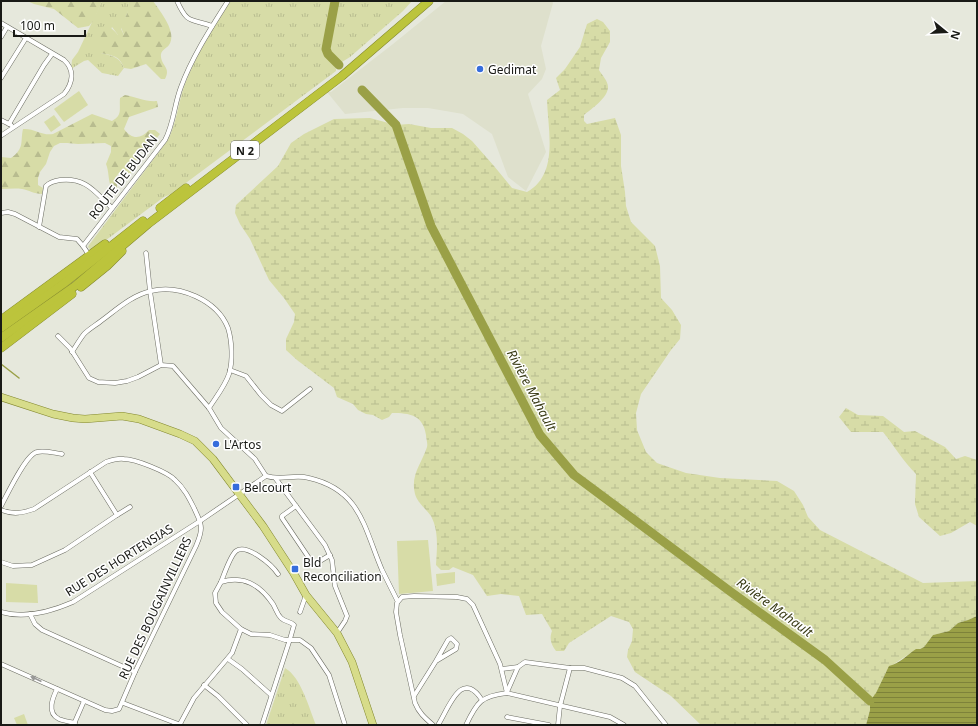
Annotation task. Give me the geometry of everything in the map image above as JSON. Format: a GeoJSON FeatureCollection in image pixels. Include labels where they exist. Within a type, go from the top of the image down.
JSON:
{"type":"FeatureCollection","features":[{"type":"Feature","properties":{"kind":"highway","name":"N 2"},"geometry":{"type":"LineString","coordinates":[[1,338],[75,286],[146,222],[360,57],[423,1]]}},
{"type":"Feature","properties":{"kind":"highway","name":"N 2"},"geometry":{"type":"LineString","coordinates":[[1,328],[63,284],[342,76],[429,1]]}},
{"type":"Feature","properties":{"kind":"highway"},"geometry":{"type":"LineString","coordinates":[[1,320],[89,255],[135,224],[146,222]]}},
{"type":"Feature","properties":{"kind":"highway"},"geometry":{"type":"LineString","coordinates":[[1,348],[92,279],[123,251],[146,222]]}},
{"type":"Feature","properties":{"kind":"main road"},"geometry":{"type":"LineString","coordinates":[[1,397],[53,414],[73,418],[85,419],[122,416],[140,418],[195,441],[205,450],[239,494],[276,545],[306,596],[337,633],[352,662],[373,725]]}},
{"type":"Feature","properties":{"kind":"street"},"geometry":{"type":"LineString","coordinates":[[177,1],[184,15],[190,19],[212,26]]}},
{"type":"Feature","properties":{"kind":"street","name":"ROUTE DE BUDAN"},"geometry":{"type":"LineString","coordinates":[[83,246],[165,140],[170,130],[178,95],[184,78],[212,26],[228,1]]}},
{"type":"Feature","properties":{"kind":"street"},"geometry":{"type":"LineString","coordinates":[[1,23],[64,60],[71,69],[70,81],[66,91],[48,105],[2,135]]}},
{"type":"Feature","properties":{"kind":"street"},"geometry":{"type":"LineString","coordinates":[[1,36],[7,26]]}},
{"type":"Feature","properties":{"kind":"street"},"geometry":{"type":"LineString","coordinates":[[1,78],[26,38]]}},
{"type":"Feature","properties":{"kind":"street"},"geometry":{"type":"LineString","coordinates":[[9,124],[52,54]]}},
{"type":"Feature","properties":{"kind":"street"},"geometry":{"type":"LineString","coordinates":[[1,120],[15,127]]}},
{"type":"Feature","properties":{"kind":"street"},"geometry":{"type":"LineString","coordinates":[[39,227],[46,186],[53,182],[71,180],[85,183],[112,208]]}},
{"type":"Feature","properties":{"kind":"street"},"geometry":{"type":"LineString","coordinates":[[1,213],[8,212],[15,214],[59,237],[77,239],[89,255]]}},
{"type":"Feature","properties":{"kind":"street"},"geometry":{"type":"LineString","coordinates":[[146,253],[161,364]]}},
{"type":"Feature","properties":{"kind":"street"},"geometry":{"type":"LineString","coordinates":[[72,352],[85,333],[129,301],[150,291],[164,289],[188,294],[208,303],[218,313],[228,328],[230,338],[230,370],[219,392],[208,408]]}},
{"type":"Feature","properties":{"kind":"street"},"geometry":{"type":"LineString","coordinates":[[58,336],[72,352],[89,378],[98,382],[115,383],[127,381],[138,378],[161,364],[173,366],[208,408],[221,428],[254,458],[266,476],[276,479],[295,476],[307,477],[330,486],[347,498],[356,508],[398,600],[396,612],[414,697],[418,711],[433,725]]}},
{"type":"Feature","properties":{"kind":"street"},"geometry":{"type":"LineString","coordinates":[[230,370],[246,376],[271,405],[282,411],[310,389]]}},
{"type":"Feature","properties":{"kind":"street"},"geometry":{"type":"LineString","coordinates":[[1,506],[25,462],[32,454],[42,451],[62,454]]}},
{"type":"Feature","properties":{"kind":"street"},"geometry":{"type":"LineString","coordinates":[[1,510],[14,514],[34,509],[106,462],[126,458],[135,460],[168,474],[174,479],[182,487],[200,521]]}},
{"type":"Feature","properties":{"kind":"street"},"geometry":{"type":"LineString","coordinates":[[90,472],[117,515]]}},
{"type":"Feature","properties":{"kind":"street","name":"RUE DES HORTENSIAS"},"geometry":{"type":"LineString","coordinates":[[1,612],[8,614],[30,614],[58,608],[73,602],[200,521],[266,476]]}},
{"type":"Feature","properties":{"kind":"street"},"geometry":{"type":"LineString","coordinates":[[276,479],[325,545],[330,555],[335,586],[347,616],[337,633]]}},
{"type":"Feature","properties":{"kind":"street"},"geometry":{"type":"LineString","coordinates":[[296,506],[282,516],[282,518],[313,564],[330,555]]}},
{"type":"Feature","properties":{"kind":"street"},"geometry":{"type":"LineString","coordinates":[[1,562],[13,566],[32,565],[65,550],[130,507]]}},
{"type":"Feature","properties":{"kind":"street","name":"RUE DES BOUGAINVILLIERS"},"geometry":{"type":"LineString","coordinates":[[122,703],[135,672],[196,546],[201,532],[200,521]]}},
{"type":"Feature","properties":{"kind":"street"},"geometry":{"type":"LineString","coordinates":[[278,574],[271,565],[253,553],[245,549],[241,549],[234,554],[218,588],[215,598],[218,607],[241,629],[251,634],[270,635],[285,640],[300,640],[306,643],[331,680],[345,725]]}},
{"type":"Feature","properties":{"kind":"street"},"geometry":{"type":"LineString","coordinates":[[221,582],[230,579],[247,581],[257,587],[269,598],[280,617],[294,624],[294,629],[262,725]]}},
{"type":"Feature","properties":{"kind":"street"},"geometry":{"type":"LineString","coordinates":[[300,612],[306,596]]}},
{"type":"Feature","properties":{"kind":"street"},"geometry":{"type":"LineString","coordinates":[[398,600],[402,597],[414,596],[458,597],[468,599],[476,610],[502,669],[507,693]]}},
{"type":"Feature","properties":{"kind":"street"},"geometry":{"type":"LineString","coordinates":[[30,614],[34,624],[42,630],[135,672]]}},
{"type":"Feature","properties":{"kind":"street"},"geometry":{"type":"LineString","coordinates":[[1,664],[109,711],[119,709],[122,703],[181,725],[190,706],[204,685],[228,659],[237,643],[241,629]]}},
{"type":"Feature","properties":{"kind":"street"},"geometry":{"type":"LineString","coordinates":[[414,697],[448,640],[451,638],[457,644],[456,649],[436,661]]}},
{"type":"Feature","properties":{"kind":"street"},"geometry":{"type":"LineString","coordinates":[[228,659],[242,669],[271,695]]}},
{"type":"Feature","properties":{"kind":"street"},"geometry":{"type":"LineString","coordinates":[[507,693],[518,667],[523,663],[529,662],[570,668],[588,668],[626,679],[635,686],[666,725]]}},
{"type":"Feature","properties":{"kind":"street"},"geometry":{"type":"LineString","coordinates":[[502,669],[518,667]]}},
{"type":"Feature","properties":{"kind":"street"},"geometry":{"type":"LineString","coordinates":[[558,725],[560,706],[570,668]]}},
{"type":"Feature","properties":{"kind":"street"},"geometry":{"type":"LineString","coordinates":[[204,685],[218,696],[247,725]]}},
{"type":"Feature","properties":{"kind":"street"},"geometry":{"type":"LineString","coordinates":[[438,725],[459,690],[464,688],[472,689],[482,700]]}},
{"type":"Feature","properties":{"kind":"street"},"geometry":{"type":"LineString","coordinates":[[56,689],[51,704],[55,715],[59,719],[75,724],[84,701]]}},
{"type":"Feature","properties":{"kind":"street"},"geometry":{"type":"LineString","coordinates":[[466,725],[477,704],[482,700],[507,693],[610,716],[624,725]]}},
{"type":"Feature","properties":{"kind":"street"},"geometry":{"type":"LineString","coordinates":[[507,717],[549,725]]}},
{"type":"Feature","properties":{"kind":"shaded area"},"geometry":{"type":"Polygon","coordinates":[[[446,1],[552,1],[553,3],[541,46],[546,69],[542,79],[528,94],[546,152],[526,191],[508,177],[492,134],[463,114],[428,108],[403,108],[345,114],[327,92],[331,92],[446,1]]]}},
{"type":"Feature","properties":{"kind":"shaded area"},"geometry":{"type":"Polygon","coordinates":[[[977,616],[977,725],[866,725],[870,710],[870,701],[876,693],[889,666],[900,661],[916,649],[924,647],[933,635],[949,631],[958,623],[977,616]]]}},
{"type":"Feature","properties":{"kind":"green space"},"geometry":{"type":"Polygon","coordinates":[[[27,1],[102,1],[94,20],[89,26],[78,28],[54,9],[27,1]]]}},
{"type":"Feature","properties":{"kind":"green space"},"geometry":{"type":"Polygon","coordinates":[[[102,1],[129,1],[128,11],[121,29],[124,35],[118,35],[112,27],[101,53],[115,57],[120,61],[124,68],[118,76],[102,73],[88,60],[71,69],[72,60],[78,52],[102,1]]]}},
{"type":"Feature","properties":{"kind":"green space"},"geometry":{"type":"Polygon","coordinates":[[[129,1],[153,1],[164,16],[170,28],[171,40],[169,45],[162,51],[161,55],[167,70],[165,79],[161,79],[146,64],[131,69],[124,68],[118,58],[101,53],[95,43],[98,32],[106,26],[118,35],[124,35],[120,25],[121,21],[127,15],[129,1]]]}},
{"type":"Feature","properties":{"kind":"green space"},"geometry":{"type":"Polygon","coordinates":[[[231,1],[331,1],[324,51],[336,71],[171,194],[164,197],[94,249],[90,249],[88,247],[89,245],[168,140],[189,73],[206,41],[231,1]]]}},
{"type":"Feature","properties":{"kind":"green space"},"geometry":{"type":"Polygon","coordinates":[[[337,1],[412,1],[403,11],[350,57],[342,62],[333,55],[329,45],[337,1]]]}},
{"type":"Feature","properties":{"kind":"green space"},"geometry":{"type":"Polygon","coordinates":[[[597,19],[603,22],[610,31],[610,42],[601,58],[599,70],[606,80],[608,87],[602,99],[584,115],[584,121],[587,124],[615,118],[621,135],[621,166],[626,206],[631,222],[655,246],[660,266],[661,298],[672,310],[681,325],[680,339],[641,394],[636,413],[637,430],[646,452],[657,463],[686,473],[720,478],[777,481],[794,491],[803,505],[808,517],[820,530],[923,583],[977,581],[977,616],[958,623],[949,631],[933,635],[924,647],[912,652],[894,664],[886,672],[876,694],[870,701],[870,710],[866,725],[701,725],[671,696],[635,672],[627,657],[632,641],[633,629],[629,622],[611,616],[569,643],[564,651],[556,651],[551,641],[552,631],[542,614],[526,615],[519,596],[501,594],[487,596],[473,575],[453,567],[449,570],[441,570],[436,565],[437,540],[434,522],[416,497],[414,487],[415,475],[427,446],[424,428],[419,419],[415,416],[392,413],[389,417],[382,420],[358,410],[353,404],[337,397],[334,388],[286,350],[286,339],[294,322],[295,314],[269,280],[250,239],[235,213],[236,205],[278,166],[291,143],[304,134],[334,119],[370,118],[396,125],[409,124],[431,128],[452,128],[472,141],[512,188],[527,192],[537,184],[544,174],[548,163],[550,138],[547,100],[560,90],[556,78],[565,69],[580,47],[587,24],[597,19]]]}},
{"type":"Feature","properties":{"kind":"green space"},"geometry":{"type":"Polygon","coordinates":[[[79,91],[88,105],[64,122],[54,109],[79,91]]]}},
{"type":"Feature","properties":{"kind":"green space"},"geometry":{"type":"Polygon","coordinates":[[[125,95],[145,100],[157,101],[158,107],[129,117],[124,129],[127,133],[133,137],[140,137],[149,130],[155,130],[160,134],[156,139],[150,139],[147,144],[152,148],[146,150],[140,149],[137,155],[141,159],[129,162],[131,173],[119,173],[115,178],[117,190],[111,187],[110,184],[106,164],[111,152],[111,146],[105,143],[60,143],[54,146],[38,178],[38,185],[43,188],[42,194],[22,189],[1,189],[1,157],[11,158],[18,151],[21,145],[23,129],[45,134],[53,134],[92,114],[112,121],[119,114],[120,98],[125,95]]]}},
{"type":"Feature","properties":{"kind":"green space"},"geometry":{"type":"Polygon","coordinates":[[[54,115],[61,125],[51,132],[44,122],[54,115]]]}},
{"type":"Feature","properties":{"kind":"green space"},"geometry":{"type":"Polygon","coordinates":[[[846,408],[858,415],[883,416],[904,432],[915,431],[945,447],[956,459],[965,456],[977,460],[977,526],[970,522],[951,533],[940,536],[919,517],[915,504],[916,474],[883,432],[851,432],[839,417],[846,408]]]}},
{"type":"Feature","properties":{"kind":"green space"},"geometry":{"type":"Polygon","coordinates":[[[428,540],[433,591],[399,594],[397,541],[428,540]]]}},
{"type":"Feature","properties":{"kind":"green space"},"geometry":{"type":"Polygon","coordinates":[[[455,572],[455,583],[437,586],[436,574],[455,572]]]}},
{"type":"Feature","properties":{"kind":"green space"},"geometry":{"type":"Polygon","coordinates":[[[6,583],[37,585],[38,603],[6,602],[6,583]]]}},
{"type":"Feature","properties":{"kind":"green space"},"geometry":{"type":"Polygon","coordinates":[[[285,668],[296,678],[316,725],[266,725],[285,668]]]}},
{"type":"Feature","properties":{"kind":"green space"},"geometry":{"type":"Polygon","coordinates":[[[24,714],[28,725],[17,725],[14,718],[24,714]]]}},
{"type":"Feature","properties":{"kind":"waterway","name":"Rivière Mahault"},"geometry":{"type":"LineString","coordinates":[[335,1],[326,49],[328,54],[339,65]]}},
{"type":"Feature","properties":{"kind":"waterway","name":"Rivière Mahault"},"geometry":{"type":"LineString","coordinates":[[362,90],[396,125],[431,226],[540,435],[574,475],[825,660],[870,701]]}},
{"type":"Feature","properties":{"kind":"waterway"},"geometry":{"type":"LineString","coordinates":[[1,364],[19,378]]}},
{"type":"Feature","properties":{"kind":"place","name":"Gedimat"},"geometry":{"type":"Point","coordinates":[480,69]}},
{"type":"Feature","properties":{"kind":"place","name":"L'Artos"},"geometry":{"type":"Point","coordinates":[216,444]}},
{"type":"Feature","properties":{"kind":"place","name":"Belcourt"},"geometry":{"type":"Point","coordinates":[236,487]}},
{"type":"Feature","properties":{"kind":"place","name":"Bld Reconciliation"},"geometry":{"type":"Point","coordinates":[295,569]}}]}
